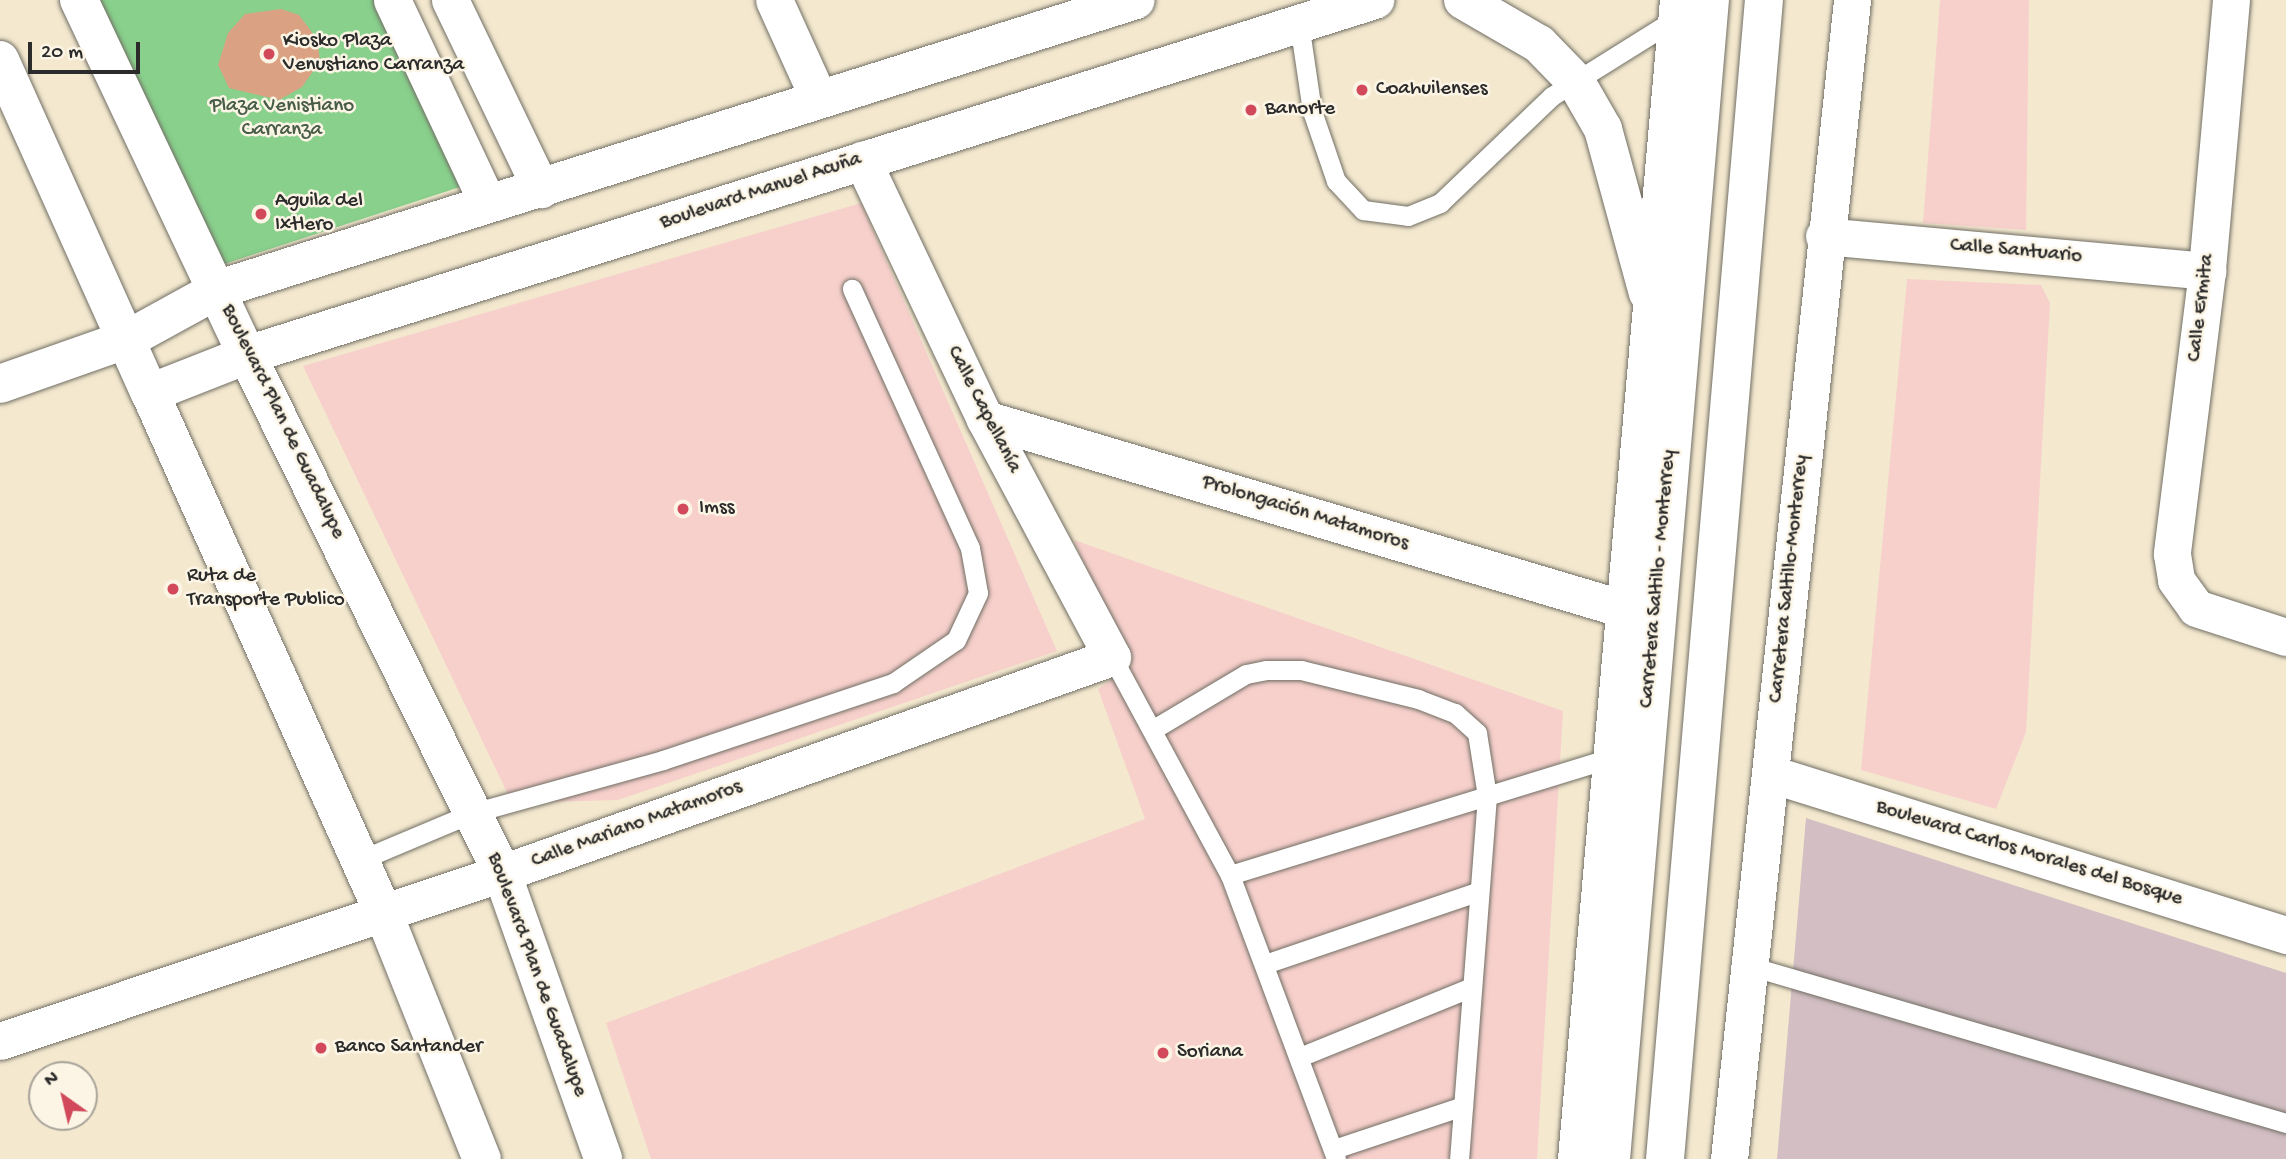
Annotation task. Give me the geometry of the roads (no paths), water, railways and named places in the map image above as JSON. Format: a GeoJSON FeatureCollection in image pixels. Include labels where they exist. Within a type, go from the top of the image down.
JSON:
{"type":"FeatureCollection","features":[{"type":"Feature","properties":{"kind":"main road","name":"Boulevard Plan de Guadalupe"},"geometry":{"type":"LineString","coordinates":[[79,0],[219,289],[247,355],[502,873],[603,1159]]}},
{"type":"Feature","properties":{"kind":"main road"},"geometry":{"type":"LineString","coordinates":[[0,384],[128,339],[219,289],[541,189],[818,97],[1136,0]]}},
{"type":"Feature","properties":{"kind":"main road","name":"Boulevard Manuel Acuña"},"geometry":{"type":"LineString","coordinates":[[150,393],[247,355],[1375,0]]}},
{"type":"Feature","properties":{"kind":"main road"},"geometry":{"type":"LineString","coordinates":[[1463,0],[1539,44],[1576,82],[1602,129],[1648,293]]}},
{"type":"Feature","properties":{"kind":"main road","name":"Carretera Saltillo - Monterrey"},"geometry":{"type":"LineString","coordinates":[[1611,1159],[1710,0]]}},
{"type":"Feature","properties":{"kind":"main road"},"geometry":{"type":"LineString","coordinates":[[1665,1159],[1764,0]]}},
{"type":"Feature","properties":{"kind":"main road"},"geometry":{"type":"LineString","coordinates":[[0,60],[128,339],[383,912],[482,1159]]}},
{"type":"Feature","properties":{"kind":"street"},"geometry":{"type":"LineString","coordinates":[[774,0],[818,97]]}},
{"type":"Feature","properties":{"kind":"street","name":"Calle Ermita"},"geometry":{"type":"LineString","coordinates":[[2231,0],[2207,271],[2172,554],[2176,580],[2196,608],[2286,637]]}},
{"type":"Feature","properties":{"kind":"street"},"geometry":{"type":"LineString","coordinates":[[488,204],[397,11],[451,3],[541,189]]}},
{"type":"Feature","properties":{"kind":"street"},"geometry":{"type":"LineString","coordinates":[[1576,1159],[1624,609],[1648,293],[1684,6]]}},
{"type":"Feature","properties":{"kind":"street","name":"Carretera Saltillo-Monterrey"},"geometry":{"type":"LineString","coordinates":[[1729,1159],[1771,774],[1824,236],[1841,7]]}},
{"type":"Feature","properties":{"kind":"street","name":"Calle Capellanía"},"geometry":{"type":"LineString","coordinates":[[862,160],[985,419],[1112,657]]}},
{"type":"Feature","properties":{"kind":"street","name":"Calle Santuario"},"geometry":{"type":"LineString","coordinates":[[1824,236],[2207,271]]}},
{"type":"Feature","properties":{"kind":"street","name":"Prolongación Matamoros"},"geometry":{"type":"LineString","coordinates":[[985,419],[1624,609]]}},
{"type":"Feature","properties":{"kind":"street","name":"Calle Mariano Matamoros"},"geometry":{"type":"LineString","coordinates":[[0,1041],[502,873],[1112,657]]}},
{"type":"Feature","properties":{"kind":"street","name":"Boulevard Carlos Morales del Bosque"},"geometry":{"type":"LineString","coordinates":[[1771,774],[2286,935]]}},
{"type":"Feature","properties":{"kind":"lane"},"geometry":{"type":"LineString","coordinates":[[1298,23],[1327,162],[1348,197],[1378,216],[1408,216],[1440,203],[1533,111],[1684,6]]}},
{"type":"Feature","properties":{"kind":"lane"},"geometry":{"type":"LineString","coordinates":[[360,860],[472,813],[663,760],[893,683],[956,640],[978,593],[970,548],[852,289]]}},
{"type":"Feature","properties":{"kind":"lane"},"geometry":{"type":"LineString","coordinates":[[1112,657],[1230,875],[1302,1056],[1335,1154],[1463,1106]]}},
{"type":"Feature","properties":{"kind":"lane"},"geometry":{"type":"LineString","coordinates":[[1152,730],[1246,674],[1301,670],[1455,713],[1483,746],[1487,796],[1459,1159]]}},
{"type":"Feature","properties":{"kind":"lane"},"geometry":{"type":"LineString","coordinates":[[1230,875],[1611,758]]}},
{"type":"Feature","properties":{"kind":"lane"},"geometry":{"type":"LineString","coordinates":[[1265,964],[1479,891]]}},
{"type":"Feature","properties":{"kind":"lane"},"geometry":{"type":"LineString","coordinates":[[1750,966],[2286,1123]]}},
{"type":"Feature","properties":{"kind":"lane"},"geometry":{"type":"LineString","coordinates":[[1302,1056],[1472,987]]}},
{"type":"Feature","properties":{"kind":"place","name":"Kiosko Plaza Venustiano Carranza"},"geometry":{"type":"Point","coordinates":[269,54]}},
{"type":"Feature","properties":{"kind":"place","name":"Coahuilenses"},"geometry":{"type":"Point","coordinates":[1362,90]}},
{"type":"Feature","properties":{"kind":"place","name":"Banorte"},"geometry":{"type":"Point","coordinates":[1251,110]}},
{"type":"Feature","properties":{"kind":"place","name":"Aguila del Ixtlero"},"geometry":{"type":"Point","coordinates":[261,214]}},
{"type":"Feature","properties":{"kind":"place","name":"Imss"},"geometry":{"type":"Point","coordinates":[683,509]}},
{"type":"Feature","properties":{"kind":"place","name":"Ruta de Transporte Publico"},"geometry":{"type":"Point","coordinates":[173,589]}},
{"type":"Feature","properties":{"kind":"place","name":"Banco Santander"},"geometry":{"type":"Point","coordinates":[321,1048]}},
{"type":"Feature","properties":{"kind":"place","name":"Soriana"},"geometry":{"type":"Point","coordinates":[1163,1053]}},
{"type":"Feature","properties":{"kind":"park label","name":"Plaza Venistiano Carranza"},"geometry":{"type":"Point","coordinates":[282,119]}}]}
